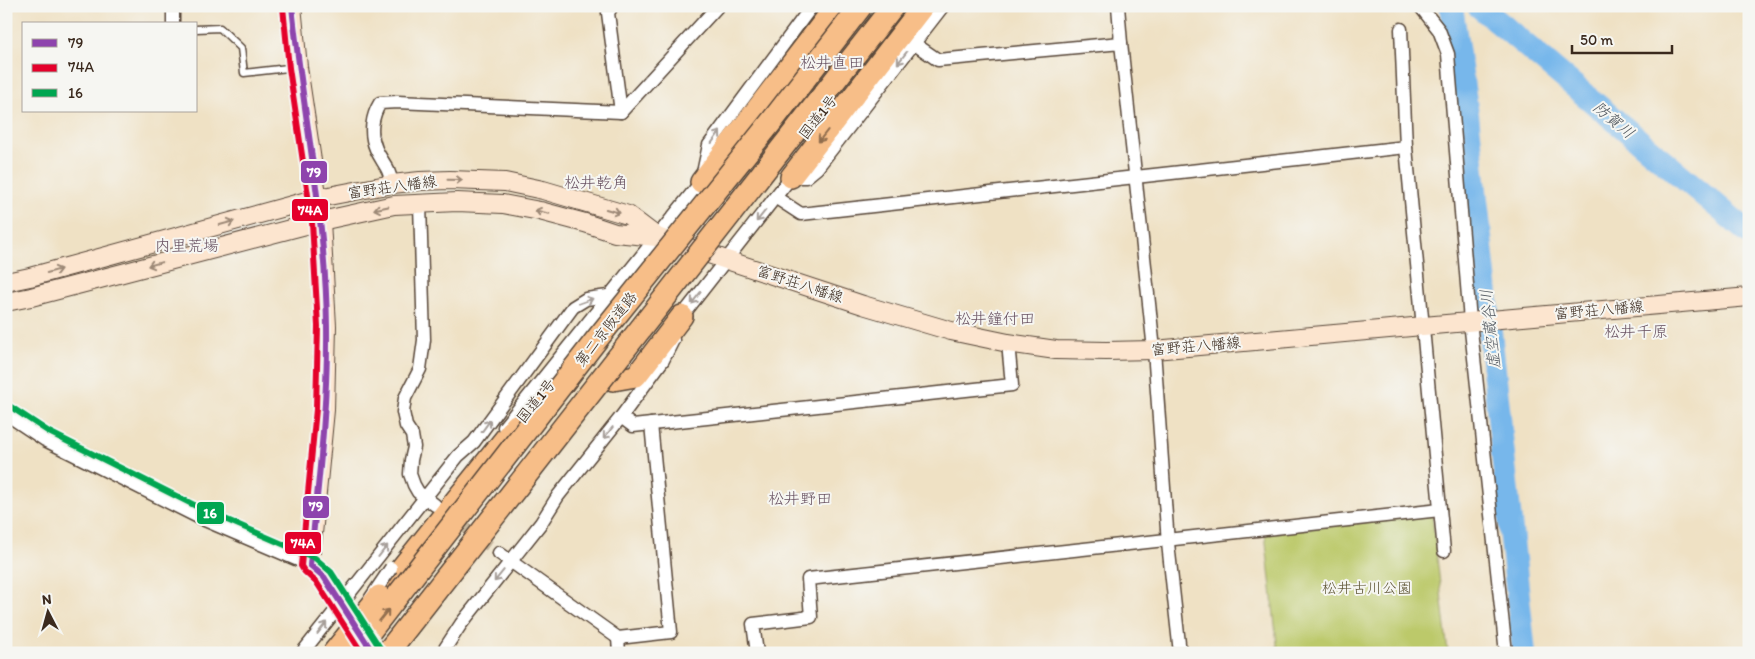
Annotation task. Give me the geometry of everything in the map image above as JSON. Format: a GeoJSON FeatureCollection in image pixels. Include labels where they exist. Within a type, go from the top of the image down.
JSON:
{"type":"FeatureCollection","features":[{"type":"Feature","properties":{"kind":"highway"},"geometry":{"type":"LineString","coordinates":[[701,182],[836,6]]}},
{"type":"Feature","properties":{"kind":"highway","name":"国道1号"},"geometry":{"type":"LineString","coordinates":[[333,653],[583,342],[849,6]]}},
{"type":"Feature","properties":{"kind":"highway","name":"第二京阪道路"},"geometry":{"type":"LineString","coordinates":[[353,653],[861,6]]}},
{"type":"Feature","properties":{"kind":"highway","name":"第二京阪道路"},"geometry":{"type":"LineString","coordinates":[[387,653],[893,6]]}},
{"type":"Feature","properties":{"kind":"highway","name":"国道1号"},"geometry":{"type":"LineString","coordinates":[[399,653],[905,6]]}},
{"type":"Feature","properties":{"kind":"highway"},"geometry":{"type":"LineString","coordinates":[[791,178],[923,6]]}},
{"type":"Feature","properties":{"kind":"highway"},"geometry":{"type":"LineString","coordinates":[[617,375],[636,376],[682,316]]}},
{"type":"Feature","properties":{"kind":"main road"},"geometry":{"type":"LineString","coordinates":[[292,6],[298,67],[321,221],[327,326],[325,410],[310,565],[324,577],[373,653]]}},
{"type":"Feature","properties":{"kind":"main road","name":"富野荘八幡線"},"geometry":{"type":"LineString","coordinates":[[6,282],[49,272],[318,198],[392,184],[420,181],[505,182],[543,190],[628,215],[657,237]]}},
{"type":"Feature","properties":{"kind":"main road","name":"富野荘八幡線"},"geometry":{"type":"LineString","coordinates":[[6,302],[321,221],[394,205],[457,202],[503,204],[549,213],[615,233],[657,237],[942,329],[1008,343],[1056,350],[1154,350],[1749,297]]}},
{"type":"Feature","properties":{"kind":"street"},"geometry":{"type":"LineString","coordinates":[[173,22],[174,6]]}},
{"type":"Feature","properties":{"kind":"street"},"geometry":{"type":"LineString","coordinates":[[612,6],[608,13],[621,112]]}},
{"type":"Feature","properties":{"kind":"street"},"geometry":{"type":"LineString","coordinates":[[621,112],[718,6]]}},
{"type":"Feature","properties":{"kind":"street"},"geometry":{"type":"LineString","coordinates":[[333,653],[391,568],[701,182],[709,145],[812,6]]}},
{"type":"Feature","properties":{"kind":"street"},"geometry":{"type":"LineString","coordinates":[[442,653],[460,624],[541,523],[558,496],[621,417],[663,360],[682,316],[791,178],[806,177],[818,168],[910,41],[943,6]]}},
{"type":"Feature","properties":{"kind":"street"},"geometry":{"type":"LineString","coordinates":[[1118,6],[1154,350],[1168,539],[1180,653]]}},
{"type":"Feature","properties":{"kind":"street"},"geometry":{"type":"LineString","coordinates":[[1420,6],[1439,30],[1448,54],[1506,653]]}},
{"type":"Feature","properties":{"kind":"street"},"geometry":{"type":"LineString","coordinates":[[1401,29],[1406,147],[1444,551]]}},
{"type":"Feature","properties":{"kind":"street"},"geometry":{"type":"LineString","coordinates":[[910,41],[938,60],[1121,43]]}},
{"type":"Feature","properties":{"kind":"street"},"geometry":{"type":"LineString","coordinates":[[392,184],[390,171],[375,148],[372,127],[374,112],[380,103],[397,102],[621,112]]}},
{"type":"Feature","properties":{"kind":"street"},"geometry":{"type":"LineString","coordinates":[[775,198],[801,214],[1406,147]]}},
{"type":"Feature","properties":{"kind":"street"},"geometry":{"type":"LineString","coordinates":[[420,204],[424,340],[420,370],[405,398],[402,412],[406,426],[412,435],[414,447],[410,474],[418,492],[430,501]]}},
{"type":"Feature","properties":{"kind":"street"},"geometry":{"type":"LineString","coordinates":[[302,653],[341,603],[430,501],[458,456],[474,442],[573,307],[586,299],[608,296]]}},
{"type":"Feature","properties":{"kind":"street"},"geometry":{"type":"LineString","coordinates":[[621,417],[633,426],[1012,385],[1008,343]]}},
{"type":"Feature","properties":{"kind":"street"},"geometry":{"type":"LineString","coordinates":[[6,414],[46,440],[192,513],[310,565]]}},
{"type":"Feature","properties":{"kind":"street"},"geometry":{"type":"LineString","coordinates":[[499,553],[618,638],[671,632],[651,424]]}},
{"type":"Feature","properties":{"kind":"street"},"geometry":{"type":"LineString","coordinates":[[757,653],[753,624],[811,617],[808,579],[1440,510]]}},
{"type":"Feature","properties":{"kind":"street"},"geometry":{"type":"LineString","coordinates":[[618,638],[619,653]]}},
{"type":"Feature","properties":{"kind":"lane"},"geometry":{"type":"LineString","coordinates":[[198,29],[220,28],[241,48],[244,73],[298,67]]}},
{"type":"Feature","properties":{"kind":"green space","name":"松井古川公園"},"geometry":{"type":"Polygon","coordinates":[[[1432,515],[1448,653],[1278,653],[1265,533],[1432,515]]]}},
{"type":"Feature","properties":{"kind":"waterway","name":"虚空蔵谷川"},"geometry":{"type":"LineString","coordinates":[[1451,6],[1467,114],[1524,653]]}},
{"type":"Feature","properties":{"kind":"waterway","name":"防賀川"},"geometry":{"type":"LineString","coordinates":[[1479,6],[1749,233]]}},
{"type":"Feature","properties":{"kind":"tunnel"},"geometry":{"type":"LineString","coordinates":[[865,6],[906,38]]}},
{"type":"Feature","properties":{"kind":"tunnel"},"geometry":{"type":"LineString","coordinates":[[451,517],[499,553]]}},
{"type":"Feature","properties":{"kind":"transit line","name":"79"},"geometry":{"type":"LineString","coordinates":[[292,6],[323,246],[326,287],[327,357],[324,416],[310,565],[324,577],[373,653]]}},
{"type":"Feature","properties":{"kind":"transit line","name":"74A"},"geometry":{"type":"LineString","coordinates":[[283,7],[289,68],[312,222],[318,326],[316,409],[301,566],[317,583],[362,653]]}},
{"type":"Feature","properties":{"kind":"transit line","name":"16"},"geometry":{"type":"LineString","coordinates":[[11,407],[49,432],[204,510],[315,558],[331,572],[380,648]]}},
{"type":"Feature","properties":{"kind":"district","name":"松井直田"},"geometry":{"type":"Point","coordinates":[832,62]}},
{"type":"Feature","properties":{"kind":"district","name":"松井乾角"},"geometry":{"type":"Point","coordinates":[596,182]}},
{"type":"Feature","properties":{"kind":"district","name":"内里荒場"},"geometry":{"type":"Point","coordinates":[187,245]}},
{"type":"Feature","properties":{"kind":"district","name":"松井鐘付田"},"geometry":{"type":"Point","coordinates":[995,318]}},
{"type":"Feature","properties":{"kind":"district","name":"松井千原"},"geometry":{"type":"Point","coordinates":[1636,331]}},
{"type":"Feature","properties":{"kind":"district","name":"松井野田"},"geometry":{"type":"Point","coordinates":[800,498]}}]}
